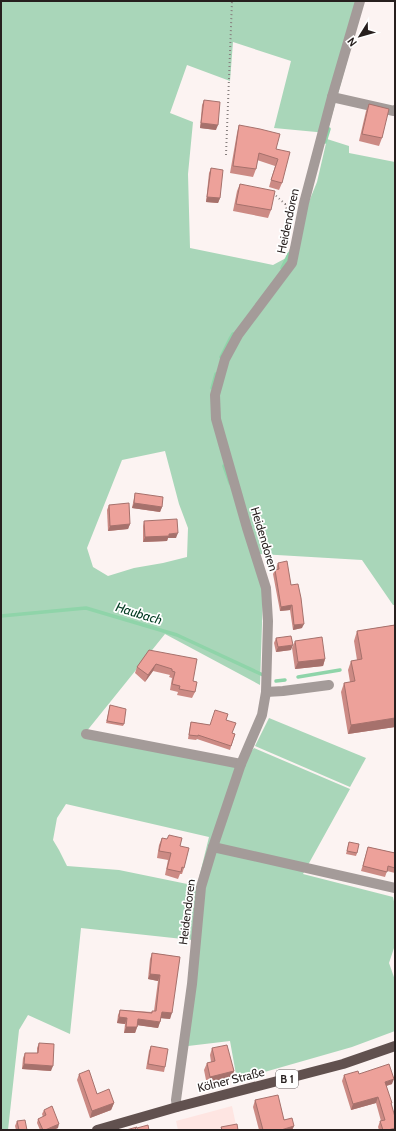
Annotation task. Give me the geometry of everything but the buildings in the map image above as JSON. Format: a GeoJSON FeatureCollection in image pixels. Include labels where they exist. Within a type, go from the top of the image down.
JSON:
{"type":"FeatureCollection","features":[{"type":"Feature","properties":{"kind":"main road","name":"Kölner Straße"},"geometry":{"type":"LineString","coordinates":[[97,1130],[177,1107],[342,1064],[395,1046]]}},
{"type":"Feature","properties":{"kind":"street","name":"Heidendoren"},"geometry":{"type":"LineString","coordinates":[[177,1107],[176,1100],[192,984],[201,887],[241,764],[262,715],[266,692],[268,621],[266,588],[216,419],[215,395],[225,359],[238,335],[292,263],[304,203],[360,1]]}},
{"type":"Feature","properties":{"kind":"street"},"geometry":{"type":"LineString","coordinates":[[332,98],[395,110]]}},
{"type":"Feature","properties":{"kind":"street"},"geometry":{"type":"LineString","coordinates":[[266,692],[329,685]]}},
{"type":"Feature","properties":{"kind":"street"},"geometry":{"type":"LineString","coordinates":[[86,734],[241,764]]}},
{"type":"Feature","properties":{"kind":"street"},"geometry":{"type":"LineString","coordinates":[[213,847],[395,888]]}},
{"type":"Feature","properties":{"kind":"path"},"geometry":{"type":"LineString","coordinates":[[226,155],[232,1]]}},
{"type":"Feature","properties":{"kind":"path"},"geometry":{"type":"LineString","coordinates":[[267,191],[273,193],[285,204]]}},
{"type":"Feature","properties":{"kind":"shaded area"},"geometry":{"type":"Polygon","coordinates":[[[232,1106],[237,1130],[178,1130],[176,1121],[232,1106]]]}},
{"type":"Feature","properties":{"kind":"green space"},"geometry":{"type":"Polygon","coordinates":[[[1,1],[364,1],[327,133],[274,128],[291,61],[233,42],[230,81],[187,65],[170,113],[193,122],[188,174],[190,248],[273,265],[286,258],[317,182],[327,139],[349,146],[349,153],[395,162],[395,605],[393,605],[362,560],[260,554],[263,594],[260,685],[165,634],[86,732],[240,764],[254,748],[350,789],[303,874],[393,897],[395,906],[395,945],[389,963],[395,980],[395,1031],[352,1047],[237,1080],[230,1041],[188,1046],[192,940],[81,928],[70,1034],[28,1015],[19,1030],[8,1130],[1,1130],[1,1]],[[165,451],[122,460],[87,548],[93,567],[108,576],[134,568],[187,557],[188,528],[179,504],[165,451]],[[66,804],[57,818],[53,840],[67,866],[119,870],[197,886],[209,837],[66,804]]]}},
{"type":"Feature","properties":{"kind":"green space"},"geometry":{"type":"Polygon","coordinates":[[[269,718],[366,758],[350,787],[255,746],[269,718]]]}},
{"type":"Feature","properties":{"kind":"waterway"},"geometry":{"type":"LineString","coordinates":[[325,142],[329,129]]}},
{"type":"Feature","properties":{"kind":"waterway"},"geometry":{"type":"LineString","coordinates":[[282,268],[289,254]]}},
{"type":"Feature","properties":{"kind":"waterway"},"geometry":{"type":"LineString","coordinates":[[221,357],[233,334]]}},
{"type":"Feature","properties":{"kind":"waterway"},"geometry":{"type":"LineString","coordinates":[[212,388],[216,374]]}},
{"type":"Feature","properties":{"kind":"waterway"},"geometry":{"type":"LineString","coordinates":[[224,466],[230,483]]}},
{"type":"Feature","properties":{"kind":"waterway","name":"Haubach"},"geometry":{"type":"LineString","coordinates":[[1,616],[86,608],[177,635],[263,675]]}},
{"type":"Feature","properties":{"kind":"waterway","name":"Haubach"},"geometry":{"type":"LineString","coordinates":[[298,677],[340,670]]}},
{"type":"Feature","properties":{"kind":"waterway","name":"Haubach"},"geometry":{"type":"LineString","coordinates":[[276,681],[285,680]]}}]}
